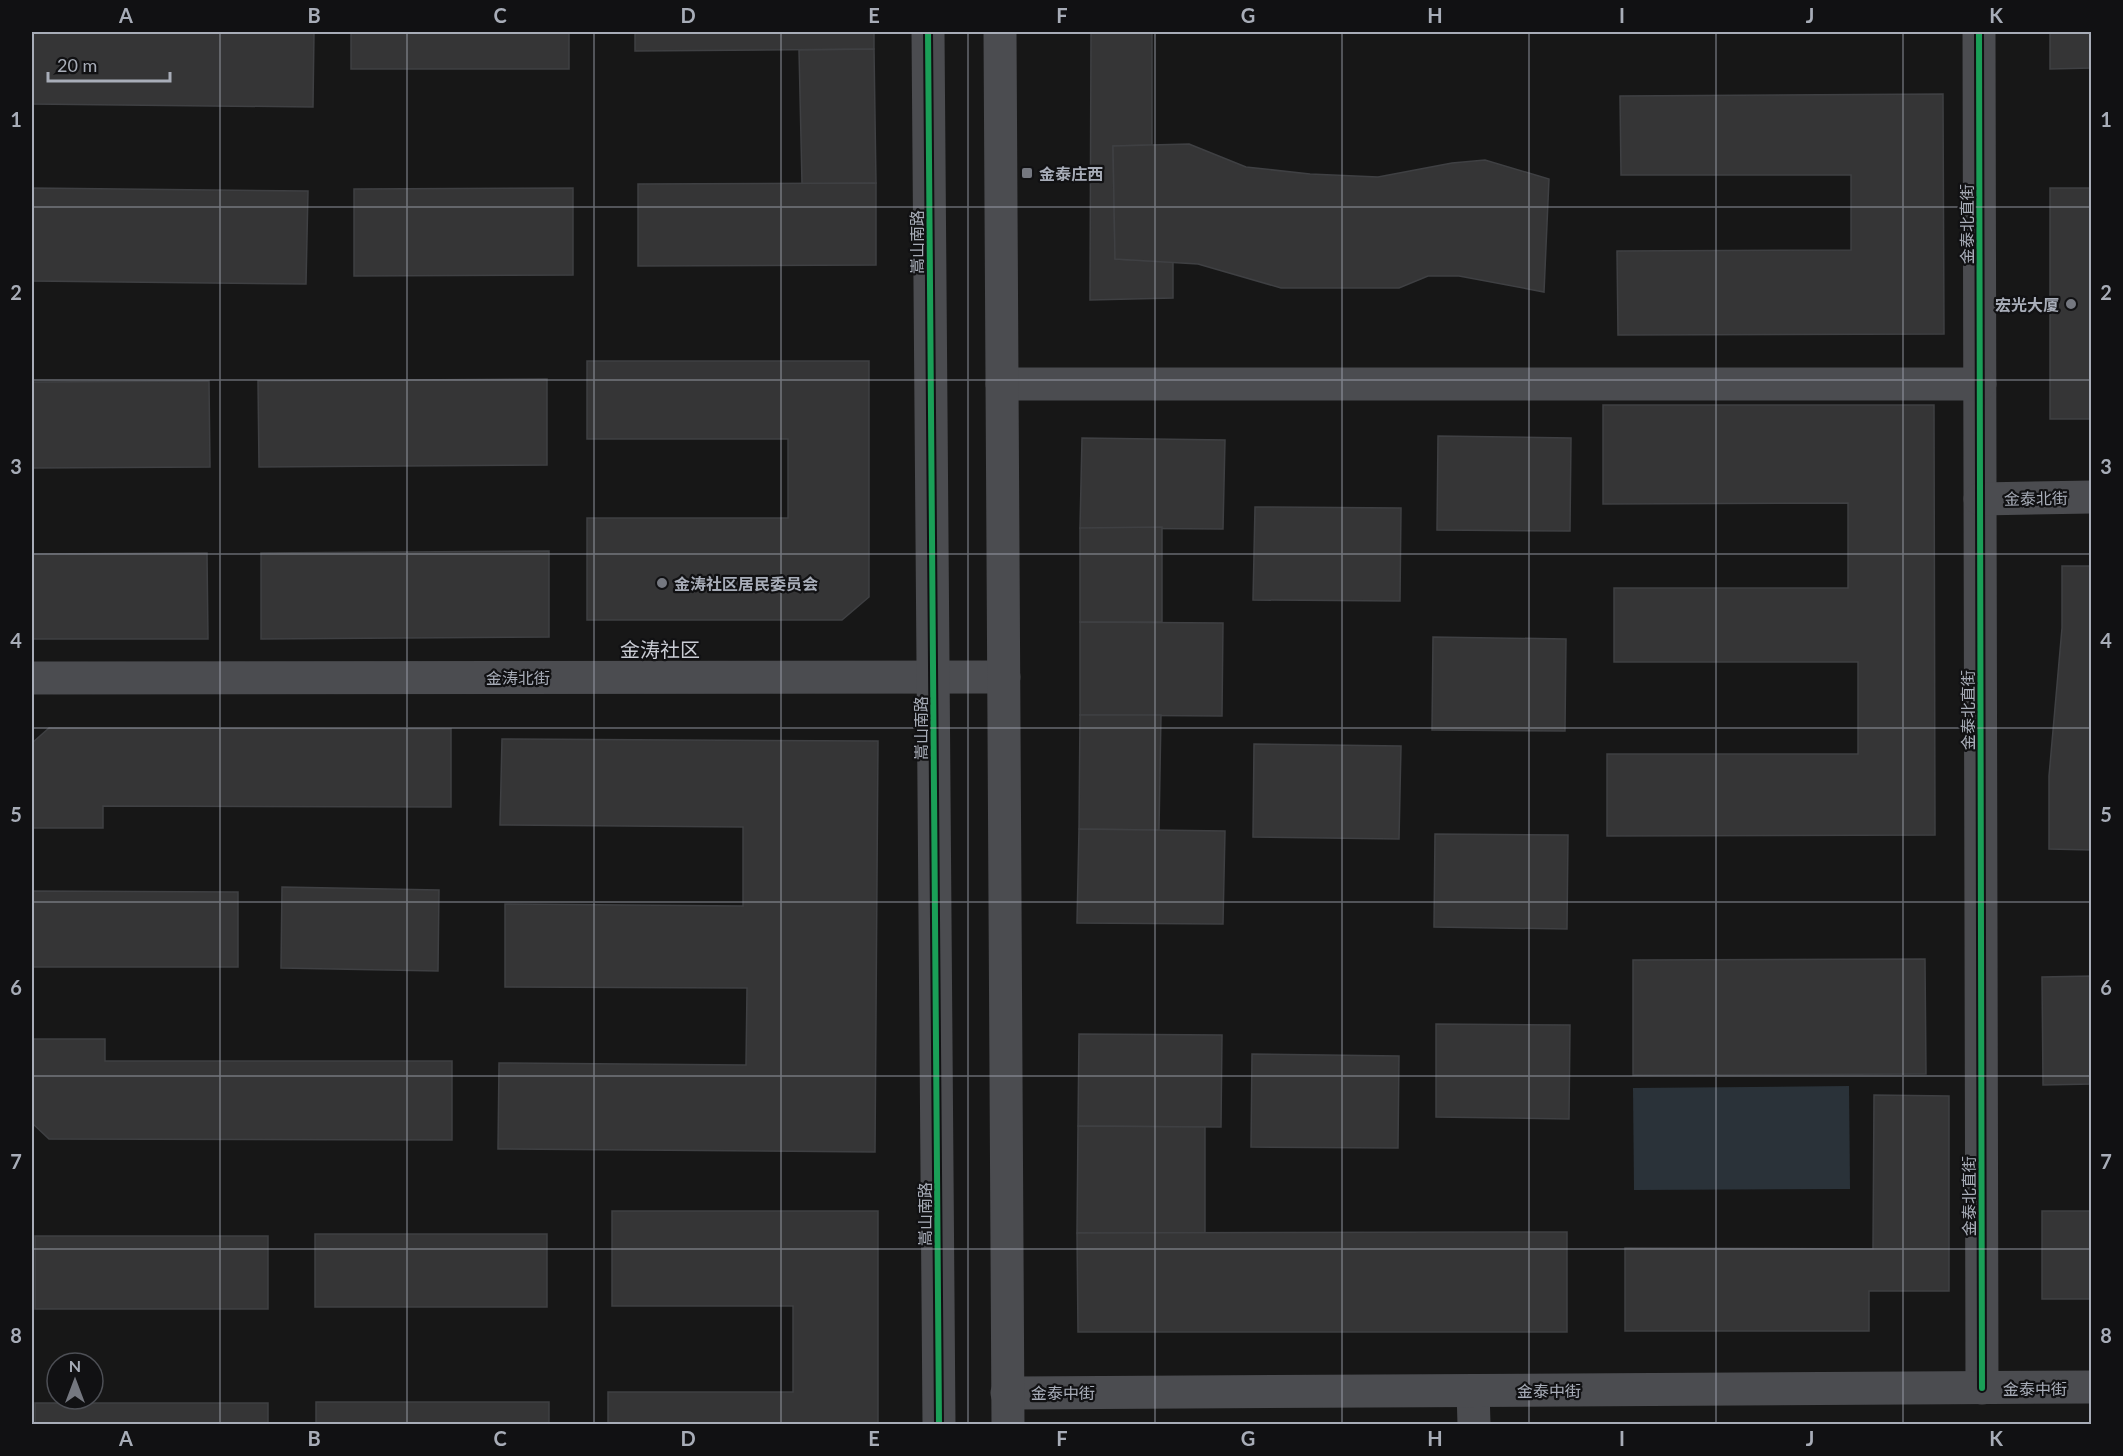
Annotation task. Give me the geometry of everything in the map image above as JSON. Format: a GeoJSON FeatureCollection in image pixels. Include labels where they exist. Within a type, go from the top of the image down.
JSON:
{"type":"FeatureCollection","features":[{"type":"Feature","properties":{"kind":"street","name":"嵩山南路"},"geometry":{"type":"LineString","coordinates":[[928,32],[939,1425]]}},
{"type":"Feature","properties":{"kind":"street"},"geometry":{"type":"LineString","coordinates":[[1000,32],[1008,1425]]}},
{"type":"Feature","properties":{"kind":"street","name":"金泰北直街"},"geometry":{"type":"LineString","coordinates":[[1979,32],[1982,1388]]}},
{"type":"Feature","properties":{"kind":"street"},"geometry":{"type":"LineString","coordinates":[[1002,384],[1980,384]]}},
{"type":"Feature","properties":{"kind":"street","name":"金泰北街"},"geometry":{"type":"LineString","coordinates":[[1980,499],[2091,497]]}},
{"type":"Feature","properties":{"kind":"street","name":"金涛北街"},"geometry":{"type":"LineString","coordinates":[[32,678],[1004,676]]}},
{"type":"Feature","properties":{"kind":"street","name":"金泰中街"},"geometry":{"type":"LineString","coordinates":[[1007,1393],[2091,1387]]}},
{"type":"Feature","properties":{"kind":"street"},"geometry":{"type":"LineString","coordinates":[[1473,1390],[1474,1425]]}},
{"type":"Feature","properties":{"kind":"shaded area"},"geometry":{"type":"Polygon","coordinates":[[[1849,1086],[1850,1189],[1634,1190],[1633,1088],[1849,1086]]]}},
{"type":"Feature","properties":{"kind":"building"},"geometry":{"type":"Polygon","coordinates":[[[32,32],[314,32],[313,107],[32,104],[32,32]]]}},
{"type":"Feature","properties":{"kind":"building"},"geometry":{"type":"Polygon","coordinates":[[[351,32],[569,32],[569,69],[351,69],[351,32]]]}},
{"type":"Feature","properties":{"kind":"building"},"geometry":{"type":"Polygon","coordinates":[[[635,32],[874,32],[874,49],[635,51],[635,32]]]}},
{"type":"Feature","properties":{"kind":"building"},"geometry":{"type":"Polygon","coordinates":[[[1091,32],[1152,32],[1152,145],[1113,146],[1115,259],[1173,262],[1173,298],[1090,300],[1091,32]]]}},
{"type":"Feature","properties":{"kind":"building"},"geometry":{"type":"Polygon","coordinates":[[[2050,32],[2092,32],[2092,68],[2050,69],[2050,32]]]}},
{"type":"Feature","properties":{"kind":"building"},"geometry":{"type":"Polygon","coordinates":[[[874,49],[876,183],[802,184],[799,50],[874,49]]]}},
{"type":"Feature","properties":{"kind":"building"},"geometry":{"type":"Polygon","coordinates":[[[1943,94],[1944,334],[1618,335],[1617,251],[1851,250],[1851,175],[1621,175],[1620,96],[1943,94]]]}},
{"type":"Feature","properties":{"kind":"building"},"geometry":{"type":"Polygon","coordinates":[[[1189,144],[1246,167],[1310,174],[1378,177],[1452,163],[1485,160],[1549,179],[1544,292],[1459,276],[1428,276],[1399,288],[1281,288],[1198,264],[1115,259],[1113,146],[1189,144]]]}},
{"type":"Feature","properties":{"kind":"building"},"geometry":{"type":"Polygon","coordinates":[[[876,183],[876,265],[638,266],[638,184],[876,183]]]}},
{"type":"Feature","properties":{"kind":"building"},"geometry":{"type":"Polygon","coordinates":[[[32,188],[308,191],[306,284],[32,281],[32,188]]]}},
{"type":"Feature","properties":{"kind":"building"},"geometry":{"type":"Polygon","coordinates":[[[573,188],[573,275],[354,276],[354,189],[573,188]]]}},
{"type":"Feature","properties":{"kind":"building","name":"宏光大厦"},"geometry":{"type":"Polygon","coordinates":[[[2050,188],[2092,188],[2092,419],[2050,419],[2050,188]]]}},
{"type":"Feature","properties":{"kind":"building"},"geometry":{"type":"Polygon","coordinates":[[[587,361],[869,361],[869,597],[842,620],[587,620],[587,518],[788,518],[788,439],[587,439],[587,361]]]}},
{"type":"Feature","properties":{"kind":"building"},"geometry":{"type":"Polygon","coordinates":[[[547,379],[547,465],[259,467],[258,381],[547,379]]]}},
{"type":"Feature","properties":{"kind":"building"},"geometry":{"type":"Polygon","coordinates":[[[209,381],[210,467],[32,468],[32,382],[209,381]]]}},
{"type":"Feature","properties":{"kind":"building"},"geometry":{"type":"Polygon","coordinates":[[[1603,405],[1934,405],[1935,835],[1607,836],[1607,754],[1858,754],[1858,662],[1614,662],[1614,588],[1848,588],[1848,503],[1603,504],[1603,405]]]}},
{"type":"Feature","properties":{"kind":"building"},"geometry":{"type":"Polygon","coordinates":[[[1438,436],[1571,438],[1570,531],[1437,530],[1438,436]]]}},
{"type":"Feature","properties":{"kind":"building"},"geometry":{"type":"Polygon","coordinates":[[[1082,438],[1225,440],[1223,529],[1080,528],[1082,438]]]}},
{"type":"Feature","properties":{"kind":"building"},"geometry":{"type":"Polygon","coordinates":[[[1255,507],[1401,508],[1400,601],[1253,600],[1255,507]]]}},
{"type":"Feature","properties":{"kind":"building"},"geometry":{"type":"Polygon","coordinates":[[[1162,527],[1162,622],[1080,622],[1080,528],[1162,527]]]}},
{"type":"Feature","properties":{"kind":"building"},"geometry":{"type":"Polygon","coordinates":[[[549,551],[549,637],[261,639],[261,553],[549,551]]]}},
{"type":"Feature","properties":{"kind":"building"},"geometry":{"type":"Polygon","coordinates":[[[207,553],[208,639],[32,639],[32,554],[207,553]]]}},
{"type":"Feature","properties":{"kind":"building"},"geometry":{"type":"Polygon","coordinates":[[[2062,566],[2092,566],[2092,850],[2049,849],[2049,776],[2062,628],[2062,566]]]}},
{"type":"Feature","properties":{"kind":"building"},"geometry":{"type":"Polygon","coordinates":[[[1080,622],[1223,623],[1222,716],[1080,715],[1080,622]]]}},
{"type":"Feature","properties":{"kind":"building"},"geometry":{"type":"Polygon","coordinates":[[[1433,637],[1566,639],[1565,731],[1432,730],[1433,637]]]}},
{"type":"Feature","properties":{"kind":"building"},"geometry":{"type":"Polygon","coordinates":[[[1080,715],[1161,715],[1159,830],[1079,829],[1080,715]]]}},
{"type":"Feature","properties":{"kind":"building"},"geometry":{"type":"Polygon","coordinates":[[[49,728],[451,729],[451,807],[103,806],[103,828],[32,828],[32,743],[49,728]]]}},
{"type":"Feature","properties":{"kind":"building"},"geometry":{"type":"Polygon","coordinates":[[[502,739],[878,741],[875,1152],[498,1149],[499,1063],[746,1065],[747,988],[505,987],[505,904],[743,906],[743,827],[500,825],[502,739]]]}},
{"type":"Feature","properties":{"kind":"building"},"geometry":{"type":"Polygon","coordinates":[[[1254,744],[1401,746],[1399,839],[1253,837],[1254,744]]]}},
{"type":"Feature","properties":{"kind":"building"},"geometry":{"type":"Polygon","coordinates":[[[1079,829],[1225,831],[1223,924],[1077,923],[1079,829]]]}},
{"type":"Feature","properties":{"kind":"building"},"geometry":{"type":"Polygon","coordinates":[[[1435,834],[1568,835],[1567,929],[1434,927],[1435,834]]]}},
{"type":"Feature","properties":{"kind":"building"},"geometry":{"type":"Polygon","coordinates":[[[282,887],[439,890],[438,971],[281,968],[282,887]]]}},
{"type":"Feature","properties":{"kind":"building"},"geometry":{"type":"Polygon","coordinates":[[[32,891],[238,892],[238,967],[32,967],[32,891]]]}},
{"type":"Feature","properties":{"kind":"building"},"geometry":{"type":"Polygon","coordinates":[[[1925,959],[1926,1074],[1633,1075],[1633,960],[1925,959]]]}},
{"type":"Feature","properties":{"kind":"building"},"geometry":{"type":"Polygon","coordinates":[[[2092,976],[2092,1084],[2043,1085],[2042,977],[2092,976]]]}},
{"type":"Feature","properties":{"kind":"building"},"geometry":{"type":"Polygon","coordinates":[[[1436,1024],[1570,1025],[1569,1119],[1436,1117],[1436,1024]]]}},
{"type":"Feature","properties":{"kind":"building"},"geometry":{"type":"Polygon","coordinates":[[[1079,1034],[1222,1035],[1221,1127],[1078,1126],[1079,1034]]]}},
{"type":"Feature","properties":{"kind":"building"},"geometry":{"type":"Polygon","coordinates":[[[32,1039],[105,1039],[105,1061],[452,1061],[452,1140],[49,1139],[32,1123],[32,1039]]]}},
{"type":"Feature","properties":{"kind":"building"},"geometry":{"type":"Polygon","coordinates":[[[1252,1054],[1399,1056],[1398,1148],[1251,1147],[1252,1054]]]}},
{"type":"Feature","properties":{"kind":"building"},"geometry":{"type":"Polygon","coordinates":[[[1874,1095],[1949,1096],[1949,1291],[1869,1291],[1869,1331],[1625,1331],[1625,1248],[1873,1249],[1874,1095]]]}},
{"type":"Feature","properties":{"kind":"building"},"geometry":{"type":"Polygon","coordinates":[[[1078,1126],[1205,1127],[1205,1233],[1077,1233],[1078,1126]]]}},
{"type":"Feature","properties":{"kind":"building"},"geometry":{"type":"Polygon","coordinates":[[[612,1211],[878,1211],[878,1424],[608,1424],[608,1392],[793,1392],[793,1306],[612,1306],[612,1211]]]}},
{"type":"Feature","properties":{"kind":"building"},"geometry":{"type":"Polygon","coordinates":[[[2042,1211],[2092,1211],[2092,1299],[2042,1299],[2042,1211]]]}},
{"type":"Feature","properties":{"kind":"building"},"geometry":{"type":"Polygon","coordinates":[[[1567,1232],[1567,1332],[1078,1332],[1077,1233],[1567,1232]]]}},
{"type":"Feature","properties":{"kind":"building"},"geometry":{"type":"Polygon","coordinates":[[[315,1234],[547,1234],[547,1307],[315,1307],[315,1234]]]}},
{"type":"Feature","properties":{"kind":"building"},"geometry":{"type":"Polygon","coordinates":[[[35,1236],[268,1236],[268,1309],[35,1309],[35,1236]]]}},
{"type":"Feature","properties":{"kind":"building"},"geometry":{"type":"Polygon","coordinates":[[[316,1402],[549,1402],[549,1424],[316,1424],[316,1402]]]}},
{"type":"Feature","properties":{"kind":"building"},"geometry":{"type":"Polygon","coordinates":[[[35,1403],[45,1403],[45,1411],[105,1411],[105,1403],[268,1403],[268,1424],[35,1424],[35,1403]]]}},
{"type":"Feature","properties":{"kind":"cycle path"},"geometry":{"type":"LineString","coordinates":[[928,32],[939,1424]]}},
{"type":"Feature","properties":{"kind":"cycle path"},"geometry":{"type":"LineString","coordinates":[[1979,32],[1982,1388]]}},
{"type":"Feature","properties":{"kind":"place","name":"金泰庄西"},"geometry":{"type":"Point","coordinates":[1027,173]}},
{"type":"Feature","properties":{"kind":"place","name":"宏光大厦"},"geometry":{"type":"Point","coordinates":[2071,304]}},
{"type":"Feature","properties":{"kind":"place","name":"金涛社区居民委员会"},"geometry":{"type":"Point","coordinates":[662,583]}},
{"type":"Feature","properties":{"kind":"district","name":"金涛社区"},"geometry":{"type":"Point","coordinates":[660,649]}}]}
